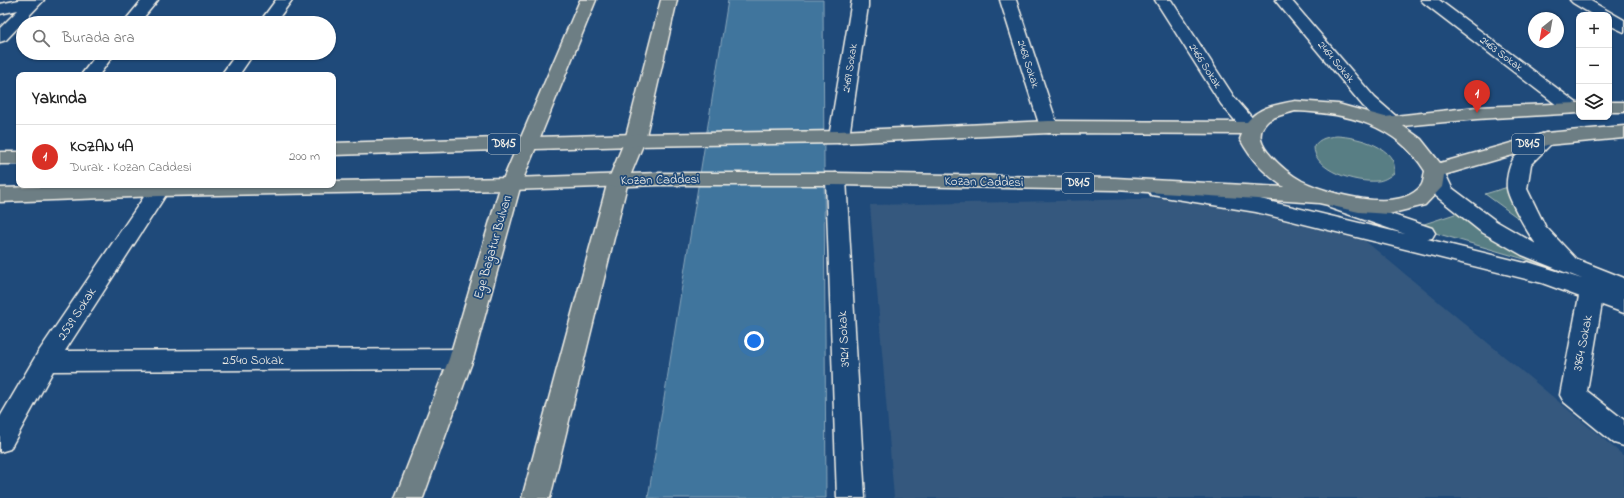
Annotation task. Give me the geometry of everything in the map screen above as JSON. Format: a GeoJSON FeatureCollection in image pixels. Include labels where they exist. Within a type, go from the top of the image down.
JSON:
{"type":"FeatureCollection","features":[{"type":"Feature","properties":{"kind":"main road","name":"Ege Bağatur Bulvarı"},"geometry":{"type":"LineString","coordinates":[[409,498],[461,359],[511,184],[588,0]]}},
{"type":"Feature","properties":{"kind":"main road"},"geometry":{"type":"LineString","coordinates":[[536,498],[618,180],[634,140],[669,0]]}},
{"type":"Feature","properties":{"kind":"main road"},"geometry":{"type":"LineString","coordinates":[[1252,128],[1261,117],[1278,110],[1295,106],[1315,106],[1335,109],[1387,123],[1406,136],[1424,153],[1435,171]]}},
{"type":"Feature","properties":{"kind":"main road"},"geometry":{"type":"LineString","coordinates":[[1612,107],[1624,107]]}},
{"type":"Feature","properties":{"kind":"main road"},"geometry":{"type":"LineString","coordinates":[[1387,123],[1476,113],[1575,108]]}},
{"type":"Feature","properties":{"kind":"main road","name":"D815"},"geometry":{"type":"LineString","coordinates":[[336,149],[675,139],[839,137],[1049,127],[1252,128],[1250,139],[1257,152],[1273,170],[1294,185],[1319,196],[1359,205],[1388,207],[1418,200],[1432,187],[1435,171],[1546,139],[1624,132]]}},
{"type":"Feature","properties":{"kind":"main road"},"geometry":{"type":"LineString","coordinates":[[0,158],[16,158]]}},
{"type":"Feature","properties":{"kind":"main road","name":"Kozan Caddesi"},"geometry":{"type":"LineString","coordinates":[[336,187],[511,184],[660,179],[836,179],[1115,184],[1319,196]]}},
{"type":"Feature","properties":{"kind":"main road","name":"Kozan Caddesi"},"geometry":{"type":"LineString","coordinates":[[0,196],[159,190],[276,188]]}},
{"type":"Feature","properties":{"kind":"street"},"geometry":{"type":"LineString","coordinates":[[0,10],[36,0]]}},
{"type":"Feature","properties":{"kind":"street"},"geometry":{"type":"LineString","coordinates":[[20,16],[36,0]]}},
{"type":"Feature","properties":{"kind":"street"},"geometry":{"type":"LineString","coordinates":[[137,16],[150,0]]}},
{"type":"Feature","properties":{"kind":"street"},"geometry":{"type":"LineString","coordinates":[[273,16],[284,0]]}},
{"type":"Feature","properties":{"kind":"street","name":"2469 Sokak"},"geometry":{"type":"LineString","coordinates":[[839,137],[860,0]]}},
{"type":"Feature","properties":{"kind":"street","name":"2468 Sokak"},"geometry":{"type":"LineString","coordinates":[[1008,0],[1049,127]]}},
{"type":"Feature","properties":{"kind":"street","name":"2466 Sokak"},"geometry":{"type":"LineString","coordinates":[[1163,0],[1227,100],[1252,128]]}},
{"type":"Feature","properties":{"kind":"street","name":"2464 Sokak"},"geometry":{"type":"LineString","coordinates":[[1283,0],[1387,123]]}},
{"type":"Feature","properties":{"kind":"street","name":"2463 Sokak"},"geometry":{"type":"LineString","coordinates":[[1429,0],[1575,108]]}},
{"type":"Feature","properties":{"kind":"street"},"geometry":{"type":"LineString","coordinates":[[1578,0],[1599,12]]}},
{"type":"Feature","properties":{"kind":"street"},"geometry":{"type":"LineString","coordinates":[[1612,20],[1624,27]]}},
{"type":"Feature","properties":{"kind":"street"},"geometry":{"type":"LineString","coordinates":[[0,37],[16,21]]}},
{"type":"Feature","properties":{"kind":"street"},"geometry":{"type":"LineString","coordinates":[[92,72],[102,60]]}},
{"type":"Feature","properties":{"kind":"street"},"geometry":{"type":"LineString","coordinates":[[232,72],[241,60]]}},
{"type":"Feature","properties":{"kind":"street"},"geometry":{"type":"LineString","coordinates":[[1546,139],[1521,162],[1517,189],[1536,229],[1551,247],[1574,268]]}},
{"type":"Feature","properties":{"kind":"street"},"geometry":{"type":"LineString","coordinates":[[1435,171],[1443,191],[1488,226],[1530,250],[1624,287]]}},
{"type":"Feature","properties":{"kind":"street","name":"3921 Sokak"},"geometry":{"type":"LineString","coordinates":[[836,179],[851,498]]}},
{"type":"Feature","properties":{"kind":"street"},"geometry":{"type":"LineString","coordinates":[[1115,184],[1256,205],[1542,275]]}},
{"type":"Feature","properties":{"kind":"street","name":"2539 Sokak"},"geometry":{"type":"LineString","coordinates":[[0,441],[46,361],[159,190]]}},
{"type":"Feature","properties":{"kind":"street"},"geometry":{"type":"LineString","coordinates":[[1319,196],[1542,275],[1592,291],[1624,304]]}},
{"type":"Feature","properties":{"kind":"street","name":"3964 Sokak"},"geometry":{"type":"LineString","coordinates":[[1592,291],[1573,395],[1624,435]]}},
{"type":"Feature","properties":{"kind":"street","name":"2540 Sokak"},"geometry":{"type":"LineString","coordinates":[[46,361],[461,359]]}},
{"type":"Feature","properties":{"kind":"shaded area"},"geometry":{"type":"Polygon","coordinates":[[[728,0],[823,0],[826,498],[648,498],[728,0]]]}},
{"type":"Feature","properties":{"kind":"shaded area"},"geometry":{"type":"Polygon","coordinates":[[[1190,198],[1358,235],[1624,456],[1624,498],[894,498],[870,205],[1190,198]]]}},
{"type":"Feature","properties":{"kind":"green space"},"geometry":{"type":"Polygon","coordinates":[[[1337,136],[1365,141],[1383,150],[1390,156],[1394,164],[1394,173],[1381,180],[1368,181],[1358,180],[1337,174],[1328,169],[1320,162],[1316,155],[1314,146],[1324,138],[1337,136]]]}},
{"type":"Feature","properties":{"kind":"green space"},"geometry":{"type":"Polygon","coordinates":[[[1508,187],[1529,226],[1485,194],[1508,187]]]}},
{"type":"Feature","properties":{"kind":"green space"},"geometry":{"type":"Polygon","coordinates":[[[1461,212],[1541,264],[1415,227],[1461,212]]]}},
{"type":"Feature","properties":{"kind":"place","name":"KOZAN 4A"},"geometry":{"type":"Point","coordinates":[1477,113]}}]}
